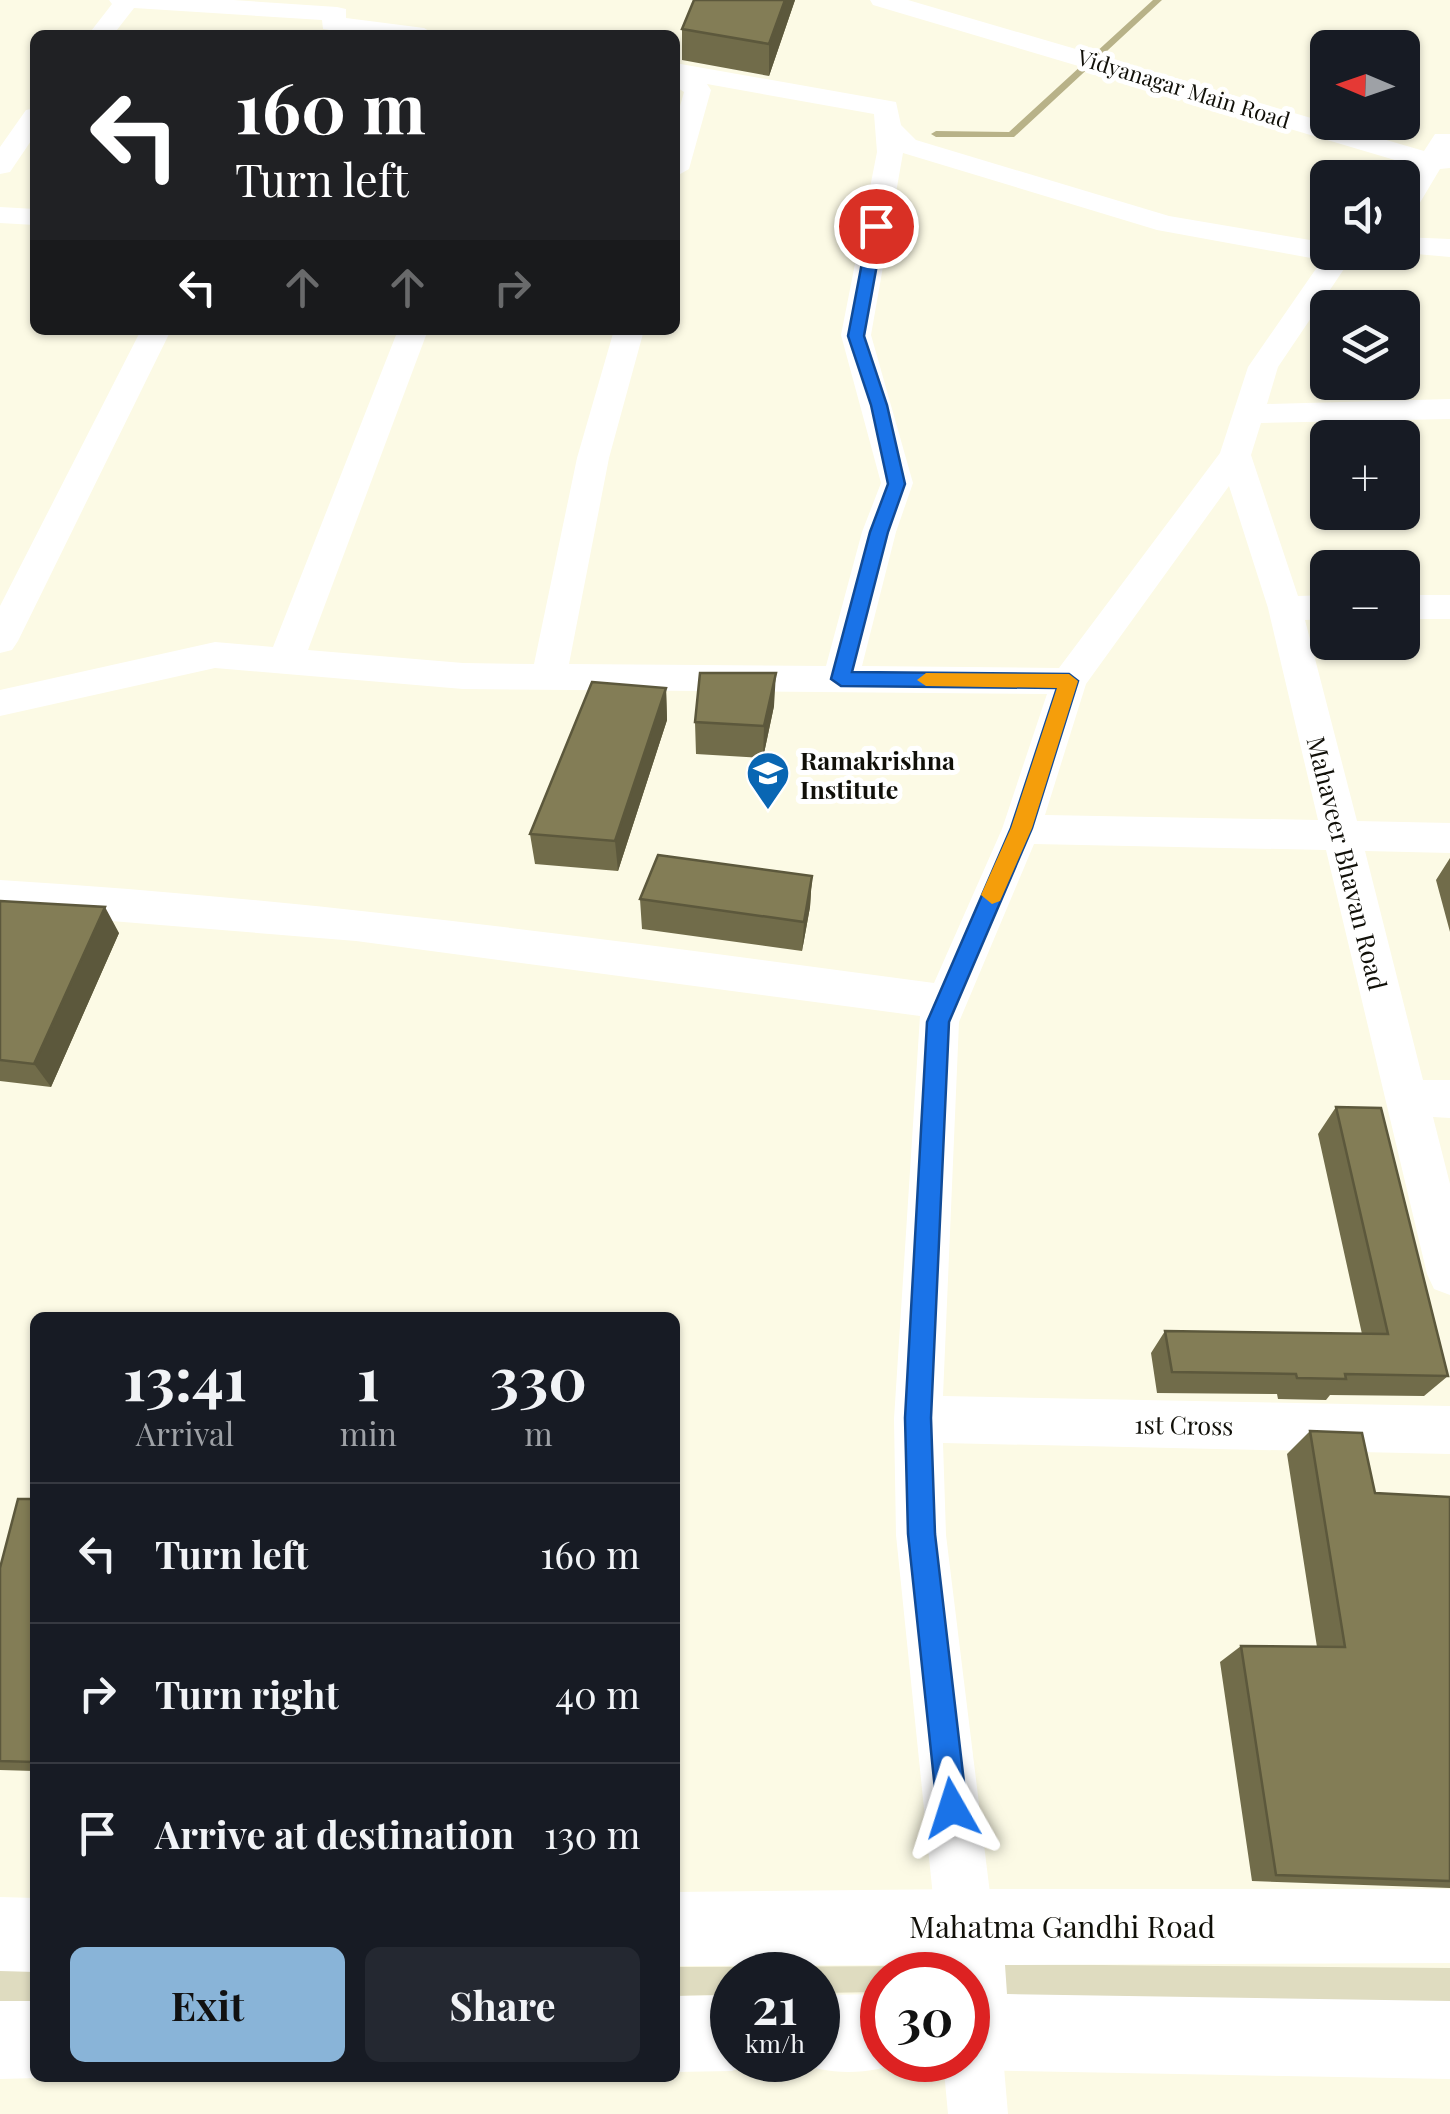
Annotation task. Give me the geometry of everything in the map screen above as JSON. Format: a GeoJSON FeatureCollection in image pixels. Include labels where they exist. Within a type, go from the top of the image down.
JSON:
{"type":"FeatureCollection","features":[{"type":"Feature","properties":{"kind":"street"},"geometry":{"type":"LineString","coordinates":[[120,0],[335,18],[398,30]]}},
{"type":"Feature","properties":{"kind":"street"},"geometry":{"type":"LineString","coordinates":[[104,30],[128,0]]}},
{"type":"Feature","properties":{"kind":"street","name":"Vidyanagar Main Road"},"geometry":{"type":"LineString","coordinates":[[882,0],[1441,161]]}},
{"type":"Feature","properties":{"kind":"street"},"geometry":{"type":"LineString","coordinates":[[680,73],[887,108],[890,152],[856,336],[879,405],[897,484],[879,532],[841,679]]}},
{"type":"Feature","properties":{"kind":"street"},"geometry":{"type":"LineString","coordinates":[[680,76],[698,90],[680,152]]}},
{"type":"Feature","properties":{"kind":"street"},"geometry":{"type":"LineString","coordinates":[[0,166],[29,107]]}},
{"type":"Feature","properties":{"kind":"street"},"geometry":{"type":"LineString","coordinates":[[888,128],[907,146],[1095,208],[1310,247]]}},
{"type":"Feature","properties":{"kind":"street"},"geometry":{"type":"LineString","coordinates":[[1420,187],[1441,161],[1450,132]]}},
{"type":"Feature","properties":{"kind":"street"},"geometry":{"type":"LineString","coordinates":[[0,215],[30,216]]}},
{"type":"Feature","properties":{"kind":"street"},"geometry":{"type":"LineString","coordinates":[[1420,247],[1450,248]]}},
{"type":"Feature","properties":{"kind":"street"},"geometry":{"type":"LineString","coordinates":[[966,1952],[922,1534],[918,1418],[938,1022],[1022,828],[1069,681],[1235,455],[1263,367],[1329,270]]}},
{"type":"Feature","properties":{"kind":"street"},"geometry":{"type":"LineString","coordinates":[[0,641],[153,335]]}},
{"type":"Feature","properties":{"kind":"street"},"geometry":{"type":"LineString","coordinates":[[286,660],[412,335]]}},
{"type":"Feature","properties":{"kind":"street"},"geometry":{"type":"LineString","coordinates":[[549,678],[592,458],[628,335]]}},
{"type":"Feature","properties":{"kind":"street"},"geometry":{"type":"LineString","coordinates":[[1246,414],[1450,409]]}},
{"type":"Feature","properties":{"kind":"street","name":"Mahaveer Bhavan Road"},"geometry":{"type":"LineString","coordinates":[[1235,455],[1285,608],[1450,1274]]}},
{"type":"Feature","properties":{"kind":"street"},"geometry":{"type":"LineString","coordinates":[[1420,607],[1450,607]]}},
{"type":"Feature","properties":{"kind":"street"},"geometry":{"type":"LineString","coordinates":[[1285,608],[1310,608]]}},
{"type":"Feature","properties":{"kind":"street"},"geometry":{"type":"LineString","coordinates":[[0,702],[215,655],[463,676],[1069,681]]}},
{"type":"Feature","properties":{"kind":"street"},"geometry":{"type":"LineString","coordinates":[[1022,828],[1450,838]]}},
{"type":"Feature","properties":{"kind":"street"},"geometry":{"type":"LineString","coordinates":[[0,896],[184,906],[439,933],[946,1002]]}},
{"type":"Feature","properties":{"kind":"street"},"geometry":{"type":"LineString","coordinates":[[1407,1098],[1450,1099]]}},
{"type":"Feature","properties":{"kind":"street","name":"1st Cross"},"geometry":{"type":"LineString","coordinates":[[918,1418],[1450,1430]]}},
{"type":"Feature","properties":{"kind":"street","name":"Mahatma Gandhi Road"},"geometry":{"type":"LineString","coordinates":[[680,1929],[1450,1926]]}},
{"type":"Feature","properties":{"kind":"street"},"geometry":{"type":"LineString","coordinates":[[0,1934],[30,1935]]}},
{"type":"Feature","properties":{"kind":"street"},"geometry":{"type":"LineString","coordinates":[[990,2032],[1450,2040]]}},
{"type":"Feature","properties":{"kind":"street"},"geometry":{"type":"LineString","coordinates":[[680,2034],[710,2034]]}},
{"type":"Feature","properties":{"kind":"street"},"geometry":{"type":"LineString","coordinates":[[0,2040],[30,2040]]}},
{"type":"Feature","properties":{"kind":"street"},"geometry":{"type":"LineString","coordinates":[[974,2082],[978,2114]]}},
{"type":"Feature","properties":{"kind":"shaded area"},"geometry":{"type":"Polygon","coordinates":[[[997,1964],[1450,1968],[1450,2008],[998,2000],[997,1964]]]}},
{"type":"Feature","properties":{"kind":"shaded area"},"geometry":{"type":"Polygon","coordinates":[[[840,1966],[860,1966],[860,1992],[840,1993],[840,1966]]]}},
{"type":"Feature","properties":{"kind":"shaded area"},"geometry":{"type":"Polygon","coordinates":[[[680,1967],[710,1967],[710,1995],[680,1996],[680,1967]]]}},
{"type":"Feature","properties":{"kind":"shaded area"},"geometry":{"type":"Polygon","coordinates":[[[0,1969],[30,1969],[30,2005],[0,2005],[0,1969]]]}},
{"type":"Feature","properties":{"kind":"building"},"geometry":{"type":"Polygon","coordinates":[[[694,0],[785,0],[769,44],[682,29],[694,0]]]}},
{"type":"Feature","properties":{"kind":"building"},"geometry":{"type":"Polygon","coordinates":[[[700,673],[776,673],[764,726],[695,722],[700,673]]]}},
{"type":"Feature","properties":{"kind":"building"},"geometry":{"type":"Polygon","coordinates":[[[592,682],[666,688],[615,841],[530,834],[592,682]]]}},
{"type":"Feature","properties":{"kind":"building"},"geometry":{"type":"Polygon","coordinates":[[[658,855],[812,876],[804,922],[640,899],[658,855]]]}},
{"type":"Feature","properties":{"kind":"building"},"geometry":{"type":"Polygon","coordinates":[[[0,901],[105,907],[34,1064],[0,1060],[0,901]]]}},
{"type":"Feature","properties":{"kind":"building"},"geometry":{"type":"Polygon","coordinates":[[[1336,1107],[1381,1108],[1448,1376],[1345,1374],[1346,1379],[1172,1372],[1165,1331],[1388,1334],[1336,1107]]]}},
{"type":"Feature","properties":{"kind":"building"},"geometry":{"type":"Polygon","coordinates":[[[1310,1431],[1362,1433],[1375,1493],[1450,1497],[1450,1881],[1276,1875],[1241,1646],[1345,1647],[1310,1431]]]}},
{"type":"Feature","properties":{"kind":"building"},"geometry":{"type":"Polygon","coordinates":[[[18,1499],[30,1499],[30,1762],[0,1761],[0,1568],[18,1499]]]}},
{"type":"Feature","properties":{"kind":"waterway"},"geometry":{"type":"LineString","coordinates":[[936,134],[1011,135],[1158,0]]}},
{"type":"Feature","properties":{"kind":"slow traffic"},"geometry":{"type":"LineString","coordinates":[[926,680],[1069,681],[1022,828],[992,895]]}},
{"type":"Feature","properties":{"kind":"place","name":"Ramakrishna Institute"},"geometry":{"type":"Point","coordinates":[768,811]}},
{"type":"Feature","properties":{"kind":"route"},"geometry":{"type":"LineString","coordinates":[[876,226],[856,336],[879,405],[897,484],[879,532],[841,679],[1069,681],[1022,828],[938,1022],[918,1418],[922,1534],[952,1808]]}}]}
